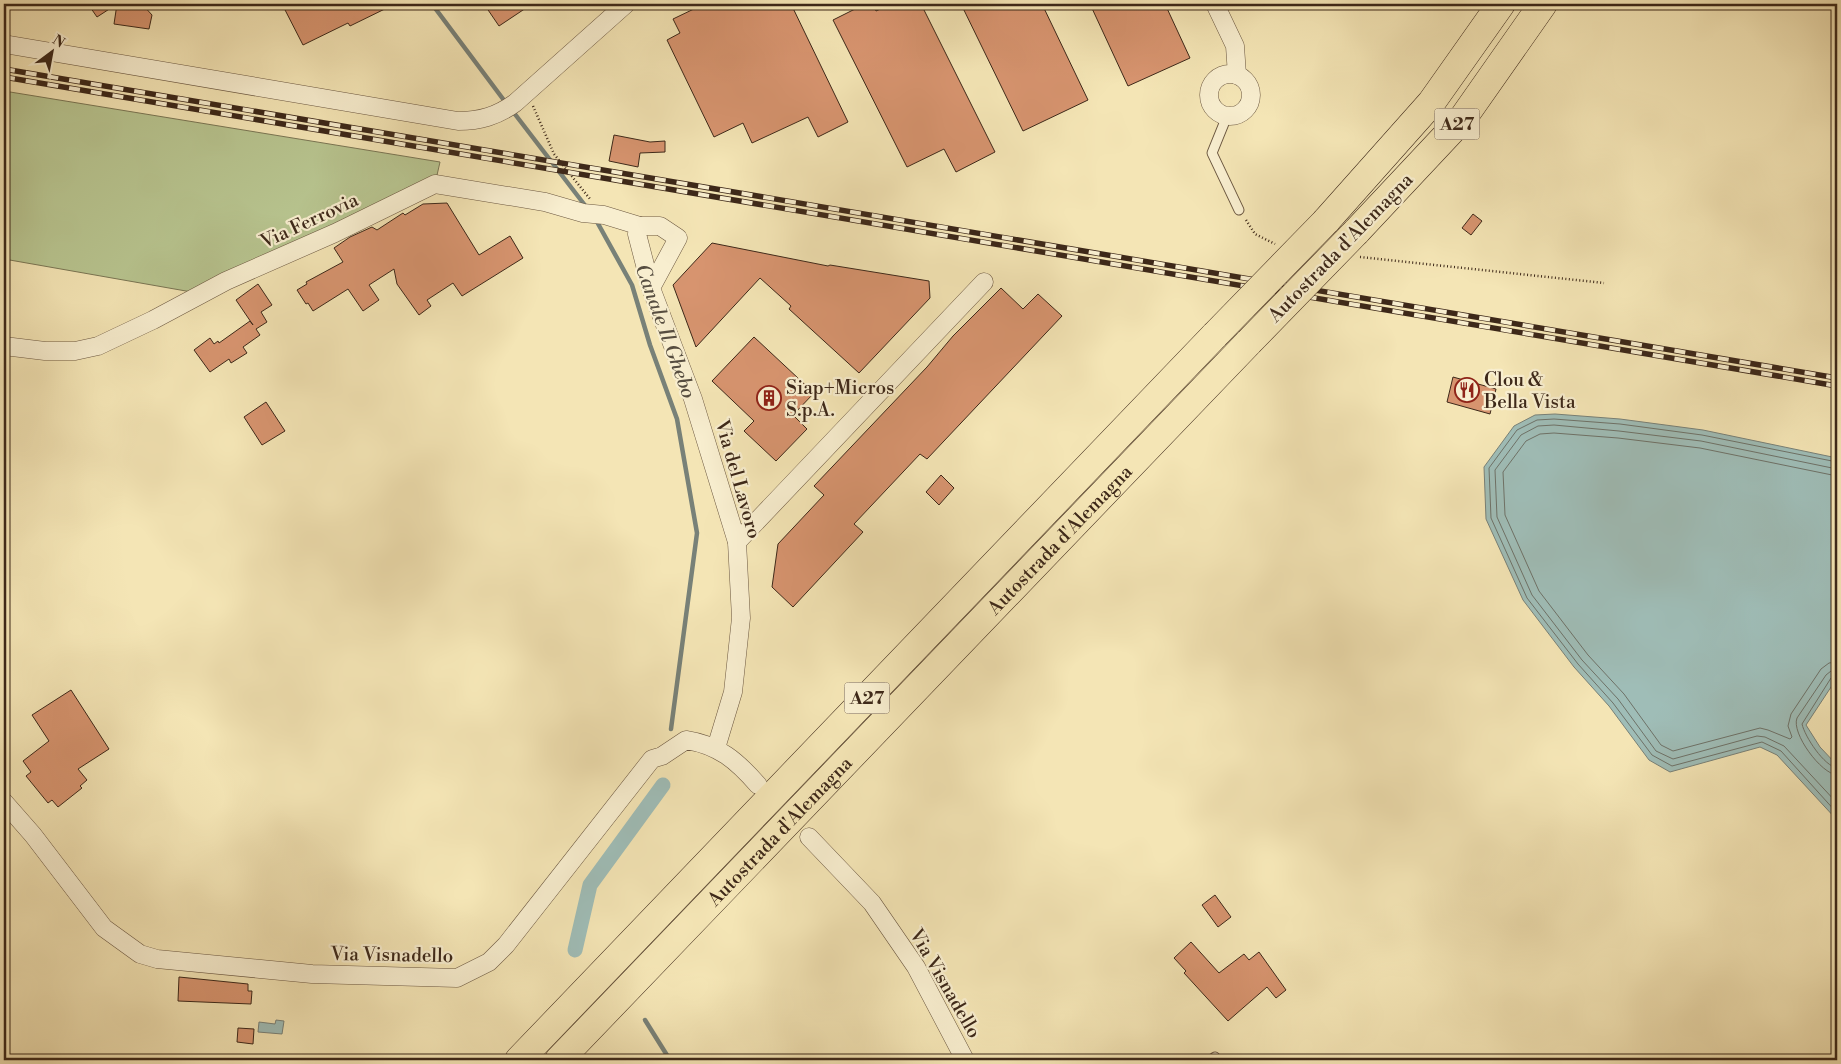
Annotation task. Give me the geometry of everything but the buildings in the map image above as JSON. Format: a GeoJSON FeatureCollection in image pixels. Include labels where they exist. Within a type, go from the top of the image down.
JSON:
{"type":"FeatureCollection","features":[{"type":"Feature","properties":{"kind":"highway","name":"Autostrada d'Alemagna"},"geometry":{"type":"LineString","coordinates":[[519,1060],[1326,221],[1431,103],[1501,4]]}},
{"type":"Feature","properties":{"kind":"highway","name":"Autostrada d'Alemagna"},"geometry":{"type":"LineString","coordinates":[[559,1060],[1249,342],[1354,244],[1463,118],[1543,4]]}},
{"type":"Feature","properties":{"kind":"street"},"geometry":{"type":"LineString","coordinates":[[4,44],[458,121],[473,121],[513,105],[626,4]]}},
{"type":"Feature","properties":{"kind":"street"},"geometry":{"type":"LineString","coordinates":[[1215,4],[1235,46],[1237,75]]}},
{"type":"Feature","properties":{"kind":"street"},"geometry":{"type":"LineString","coordinates":[[1223,75],[1237,75],[1248,83],[1252,97],[1246,109],[1240,114],[1227,116],[1214,110],[1209,97],[1209,90],[1212,83],[1223,75]]}},
{"type":"Feature","properties":{"kind":"street","name":"Via Ferrovia"},"geometry":{"type":"LineString","coordinates":[[4,346],[45,351],[75,351],[98,346],[153,320],[226,281],[335,233],[436,184],[545,202],[583,213],[604,215],[640,226]]}},
{"type":"Feature","properties":{"kind":"street"},"geometry":{"type":"LineString","coordinates":[[640,226],[660,226],[678,238],[651,288]]}},
{"type":"Feature","properties":{"kind":"street","name":"Via del Lavoro"},"geometry":{"type":"LineString","coordinates":[[640,226],[637,234],[651,288],[693,399],[737,542],[742,618],[733,692],[716,748]]}},
{"type":"Feature","properties":{"kind":"street"},"geometry":{"type":"LineString","coordinates":[[737,542],[984,282]]}},
{"type":"Feature","properties":{"kind":"street","name":"Via Visnadello"},"geometry":{"type":"LineString","coordinates":[[4,802],[33,835],[104,928],[140,954],[157,959],[312,974],[457,978],[490,962],[506,945],[652,759],[662,756],[686,740],[698,741],[716,748],[738,763],[758,785]]}},
{"type":"Feature","properties":{"kind":"street","name":"Via Visnadello"},"geometry":{"type":"LineString","coordinates":[[809,837],[872,903],[916,966],[966,1060]]}},
{"type":"Feature","properties":{"kind":"lane"},"geometry":{"type":"LineString","coordinates":[[1227,116],[1212,153],[1239,210]]}},
{"type":"Feature","properties":{"kind":"path"},"geometry":{"type":"LineString","coordinates":[[513,105],[534,107],[554,154],[577,184]]}},
{"type":"Feature","properties":{"kind":"path"},"geometry":{"type":"LineString","coordinates":[[1239,210],[1255,234],[1273,244],[1283,245]]}},
{"type":"Feature","properties":{"kind":"path"},"geometry":{"type":"LineString","coordinates":[[1354,244],[1604,283]]}},
{"type":"Feature","properties":{"kind":"green space"},"geometry":{"type":"Polygon","coordinates":[[[4,91],[440,162],[435,184],[203,294],[4,259],[4,91]]]}},
{"type":"Feature","properties":{"kind":"water"},"geometry":{"type":"Polygon","coordinates":[[[1555,414],[1620,419],[1703,430],[1837,458],[1837,678],[1806,725],[1820,747],[1837,765],[1837,820],[1777,755],[1760,747],[1670,772],[1649,760],[1609,706],[1574,667],[1523,600],[1486,519],[1484,467],[1514,426],[1535,415],[1555,414]]]}},
{"type":"Feature","properties":{"kind":"water"},"geometry":{"type":"Polygon","coordinates":[[[276,1020],[284,1021],[282,1034],[258,1032],[259,1022],[275,1024],[276,1020]]]}},
{"type":"Feature","properties":{"kind":"waterway","name":"Canale Il Ghebo"},"geometry":{"type":"LineString","coordinates":[[432,4],[506,103]]}},
{"type":"Feature","properties":{"kind":"waterway","name":"Canale Il Ghebo"},"geometry":{"type":"LineString","coordinates":[[511,109],[587,208]]}},
{"type":"Feature","properties":{"kind":"waterway","name":"Canale Il Ghebo"},"geometry":{"type":"LineString","coordinates":[[596,220],[632,285],[650,345],[677,419],[697,533],[671,729]]}},
{"type":"Feature","properties":{"kind":"waterway","name":"Canale Il Ghebo"},"geometry":{"type":"LineString","coordinates":[[575,950],[590,885],[663,785]]}},
{"type":"Feature","properties":{"kind":"waterway","name":"Canale Il Ghebo"},"geometry":{"type":"LineString","coordinates":[[645,1020],[670,1060]]}},
{"type":"Feature","properties":{"kind":"railway"},"geometry":{"type":"LineString","coordinates":[[4,69],[1837,378]]}},
{"type":"Feature","properties":{"kind":"railway"},"geometry":{"type":"LineString","coordinates":[[4,77],[1837,386]]}},
{"type":"Feature","properties":{"kind":"place","name":"Clou & Bella Vista"},"geometry":{"type":"Point","coordinates":[1467,390]}},
{"type":"Feature","properties":{"kind":"place","name":"Siap+Micros S.p.A."},"geometry":{"type":"Point","coordinates":[769,398]}}]}
